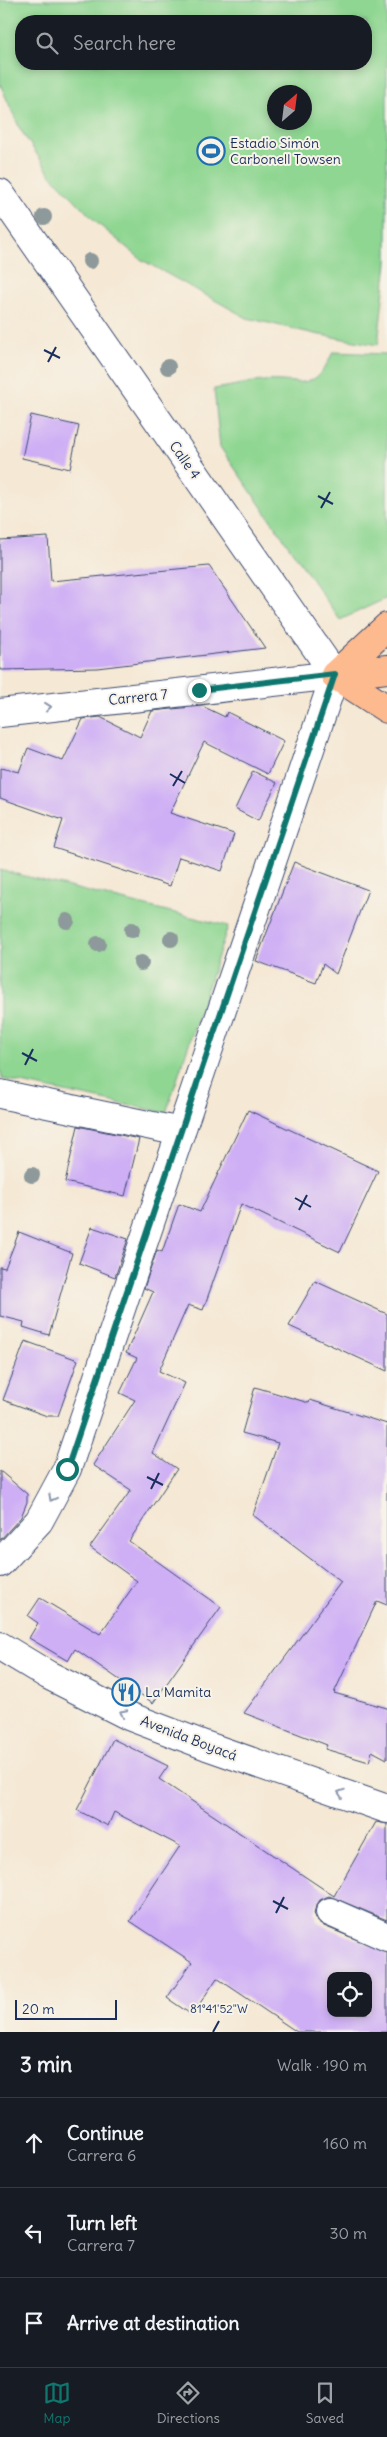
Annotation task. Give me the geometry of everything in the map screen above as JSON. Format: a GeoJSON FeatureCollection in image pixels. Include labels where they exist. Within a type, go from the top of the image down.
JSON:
{"type":"FeatureCollection","features":[{"type":"Feature","properties":{"kind":"main road"},"geometry":{"type":"LineString","coordinates":[[335,674],[387,627]]}},
{"type":"Feature","properties":{"kind":"main road"},"geometry":{"type":"LineString","coordinates":[[335,674],[387,669]]}},
{"type":"Feature","properties":{"kind":"main road","name":"Calle 4"},"geometry":{"type":"LineString","coordinates":[[335,674],[387,709]]}},
{"type":"Feature","properties":{"kind":"street","name":"Calle 4"},"geometry":{"type":"LineString","coordinates":[[0,194],[335,674]]}},
{"type":"Feature","properties":{"kind":"street","name":"Carrera 7"},"geometry":{"type":"LineString","coordinates":[[0,713],[335,674]]}},
{"type":"Feature","properties":{"kind":"street"},"geometry":{"type":"LineString","coordinates":[[0,1563],[39,1521],[67,1469],[335,674]]}},
{"type":"Feature","properties":{"kind":"street"},"geometry":{"type":"LineString","coordinates":[[0,1094],[182,1132]]}},
{"type":"Feature","properties":{"kind":"street","name":"Avenida Boyacá"},"geometry":{"type":"LineString","coordinates":[[0,1646],[48,1675],[131,1717],[387,1809]]}},
{"type":"Feature","properties":{"kind":"street"},"geometry":{"type":"LineString","coordinates":[[330,1912],[387,1938]]}},
{"type":"Feature","properties":{"kind":"green space","name":"Estadio Simón Carbonell Towsen"},"geometry":{"type":"Polygon","coordinates":[[[0,0],[387,0],[387,261],[378,345],[315,334],[247,318],[142,260],[97,223],[50,174],[20,129],[0,84],[0,0]]]}},
{"type":"Feature","properties":{"kind":"green space"},"geometry":{"type":"Polygon","coordinates":[[[333,352],[387,354],[387,598],[340,620],[220,447],[214,389],[257,382],[305,382],[312,380],[326,366],[333,352]]]}},
{"type":"Feature","properties":{"kind":"green space"},"geometry":{"type":"Polygon","coordinates":[[[0,870],[228,926],[166,1113],[2,1079],[0,1066],[0,870]]]}},
{"type":"Feature","properties":{"kind":"building"},"geometry":{"type":"Polygon","coordinates":[[[31,415],[79,426],[70,469],[22,458],[31,415]]]}},
{"type":"Feature","properties":{"kind":"building"},"geometry":{"type":"Polygon","coordinates":[[[48,537],[51,581],[209,566],[265,648],[97,668],[0,670],[0,540],[48,537]]]}},
{"type":"Feature","properties":{"kind":"building"},"geometry":{"type":"Polygon","coordinates":[[[202,706],[225,717],[227,712],[284,741],[268,774],[204,742],[170,813],[234,834],[222,871],[179,857],[170,886],[54,848],[63,820],[0,798],[0,768],[19,772],[28,748],[63,761],[83,719],[100,717],[140,737],[152,711],[202,706]]]}},
{"type":"Feature","properties":{"kind":"building"},"geometry":{"type":"Polygon","coordinates":[[[253,771],[277,783],[258,821],[235,809],[253,771]]]}},
{"type":"Feature","properties":{"kind":"building"},"geometry":{"type":"Polygon","coordinates":[[[294,862],[368,890],[336,974],[323,964],[316,983],[256,961],[294,862]]]}},
{"type":"Feature","properties":{"kind":"building"},"geometry":{"type":"Polygon","coordinates":[[[248,1110],[378,1171],[340,1252],[241,1204],[203,1310],[188,1305],[159,1371],[185,1383],[153,1453],[177,1469],[129,1541],[221,1607],[153,1703],[75,1649],[68,1661],[29,1638],[38,1623],[28,1616],[40,1598],[100,1634],[137,1581],[90,1547],[131,1490],[93,1465],[135,1400],[120,1393],[137,1358],[126,1353],[153,1292],[144,1288],[157,1250],[162,1252],[179,1204],[200,1212],[248,1110]]]}},
{"type":"Feature","properties":{"kind":"building"},"geometry":{"type":"Polygon","coordinates":[[[78,1126],[139,1139],[125,1196],[65,1182],[78,1126]]]}},
{"type":"Feature","properties":{"kind":"building"},"geometry":{"type":"Polygon","coordinates":[[[92,1227],[128,1239],[115,1277],[79,1263],[92,1227]]]}},
{"type":"Feature","properties":{"kind":"building"},"geometry":{"type":"Polygon","coordinates":[[[19,1232],[72,1253],[49,1335],[23,1327],[24,1322],[0,1316],[0,1267],[5,1268],[19,1232]]]}},
{"type":"Feature","properties":{"kind":"building"},"geometry":{"type":"Polygon","coordinates":[[[315,1281],[387,1314],[387,1371],[289,1326],[315,1281]]]}},
{"type":"Feature","properties":{"kind":"building"},"geometry":{"type":"Polygon","coordinates":[[[25,1341],[78,1360],[58,1416],[47,1416],[3,1400],[25,1341]]]}},
{"type":"Feature","properties":{"kind":"building"},"geometry":{"type":"Polygon","coordinates":[[[255,1387],[309,1403],[310,1400],[387,1424],[387,1605],[377,1601],[334,1693],[387,1708],[387,1759],[372,1751],[369,1762],[325,1749],[327,1745],[244,1713],[341,1582],[253,1515],[278,1443],[242,1433],[255,1387]]]}},
{"type":"Feature","properties":{"kind":"building"},"geometry":{"type":"Polygon","coordinates":[[[0,1471],[27,1494],[27,1502],[21,1517],[0,1540],[0,1471]]]}},
{"type":"Feature","properties":{"kind":"building"},"geometry":{"type":"Polygon","coordinates":[[[113,1739],[168,1766],[159,1779],[334,1896],[376,1822],[387,1824],[387,1920],[329,1896],[320,1900],[314,1913],[317,1921],[324,1926],[387,1952],[387,2032],[297,2032],[217,1978],[192,2015],[167,1998],[192,1962],[130,1921],[180,1846],[114,1812],[108,1826],[77,1810],[113,1739]]]}},
{"type":"Feature","properties":{"kind":"place","name":"Estadio Simón Carbonell Towsen"},"geometry":{"type":"Point","coordinates":[211,151]}},
{"type":"Feature","properties":{"kind":"place","name":"La Mamita"},"geometry":{"type":"Point","coordinates":[126,1692]}},
{"type":"Feature","properties":{"kind":"route"},"geometry":{"type":"LineString","coordinates":[[67,1469],[313,744],[335,674],[199,690]]}}]}
